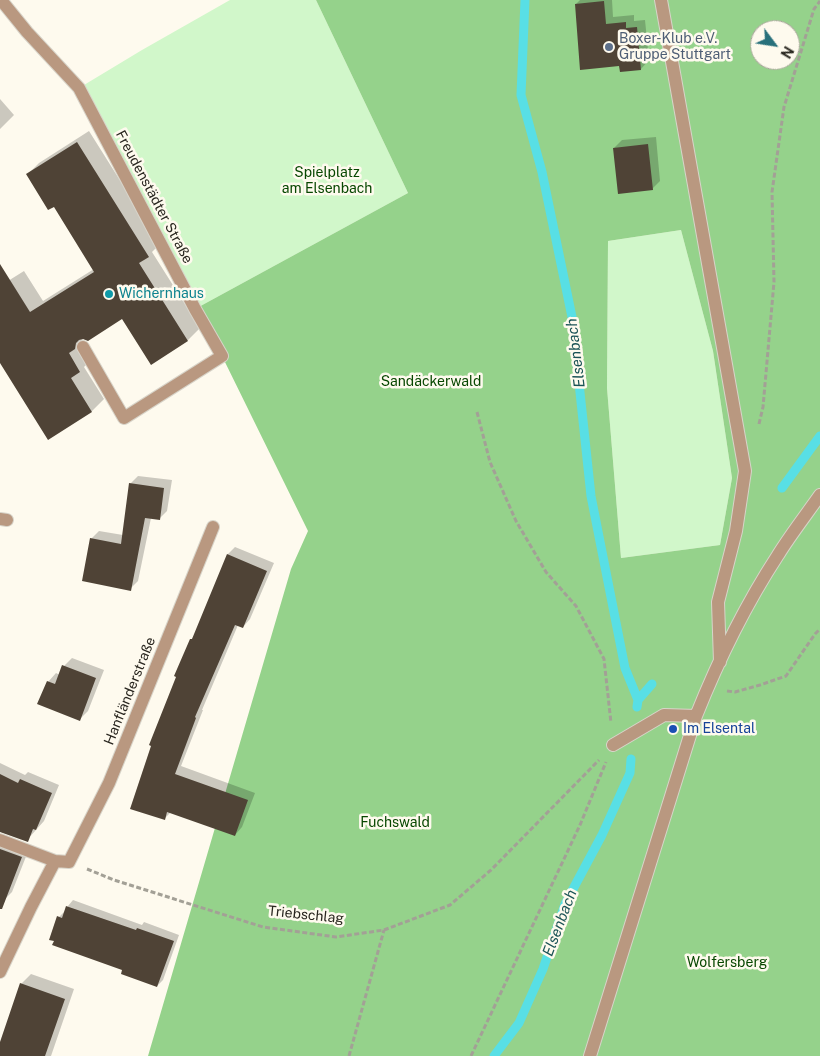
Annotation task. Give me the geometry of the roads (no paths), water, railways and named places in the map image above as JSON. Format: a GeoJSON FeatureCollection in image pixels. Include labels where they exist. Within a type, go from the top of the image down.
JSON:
{"type":"FeatureCollection","features":[{"type":"Feature","properties":{"kind":"street","name":"Freudenstädter Straße"},"geometry":{"type":"LineString","coordinates":[[1,0],[27,32],[79,88],[195,309],[222,356],[124,418],[83,348]]}},
{"type":"Feature","properties":{"kind":"street"},"geometry":{"type":"LineString","coordinates":[[661,0],[745,471],[736,531],[718,602],[720,662]]}},
{"type":"Feature","properties":{"kind":"street"},"geometry":{"type":"LineString","coordinates":[[590,1056],[696,716],[706,690],[746,610],[778,554],[820,495]]}},
{"type":"Feature","properties":{"kind":"street","name":"Hanfländerstraße"},"geometry":{"type":"LineString","coordinates":[[55,861],[69,862],[109,783],[212,528]]}},
{"type":"Feature","properties":{"kind":"street"},"geometry":{"type":"LineString","coordinates":[[613,745],[664,715],[696,716]]}},
{"type":"Feature","properties":{"kind":"street"},"geometry":{"type":"LineString","coordinates":[[0,840],[55,861],[0,972]]}},
{"type":"Feature","properties":{"kind":"waterway","name":"Elsenbach"},"geometry":{"type":"LineString","coordinates":[[525,0],[521,95],[542,172],[572,317],[591,496],[625,668],[638,700],[637,707]]}},
{"type":"Feature","properties":{"kind":"waterway"},"geometry":{"type":"LineString","coordinates":[[782,488],[820,436]]}},
{"type":"Feature","properties":{"kind":"waterway"},"geometry":{"type":"LineString","coordinates":[[638,700],[652,684]]}},
{"type":"Feature","properties":{"kind":"waterway","name":"Elsenbach"},"geometry":{"type":"LineString","coordinates":[[494,1056],[519,1023],[543,969],[565,904],[602,835],[630,773],[631,759]]}},
{"type":"Feature","properties":{"kind":"place","name":"Boxer-Klub e.V. Gruppe Stuttgart"},"geometry":{"type":"Point","coordinates":[609,47]}},
{"type":"Feature","properties":{"kind":"place","name":"Wichernhaus"},"geometry":{"type":"Point","coordinates":[109,294]}},
{"type":"Feature","properties":{"kind":"place","name":"Im Elsental"},"geometry":{"type":"Point","coordinates":[673,729]}},
{"type":"Feature","properties":{"kind":"park label","name":"Spielplatz am Elsenbach"},"geometry":{"type":"Point","coordinates":[327,182]}},
{"type":"Feature","properties":{"kind":"park label","name":"Sandäckerwald"},"geometry":{"type":"Point","coordinates":[431,382]}},
{"type":"Feature","properties":{"kind":"park label","name":"Fuchswald"},"geometry":{"type":"Point","coordinates":[395,823]}},
{"type":"Feature","properties":{"kind":"park label","name":"Wolfersberg"},"geometry":{"type":"Point","coordinates":[727,963]}}]}
